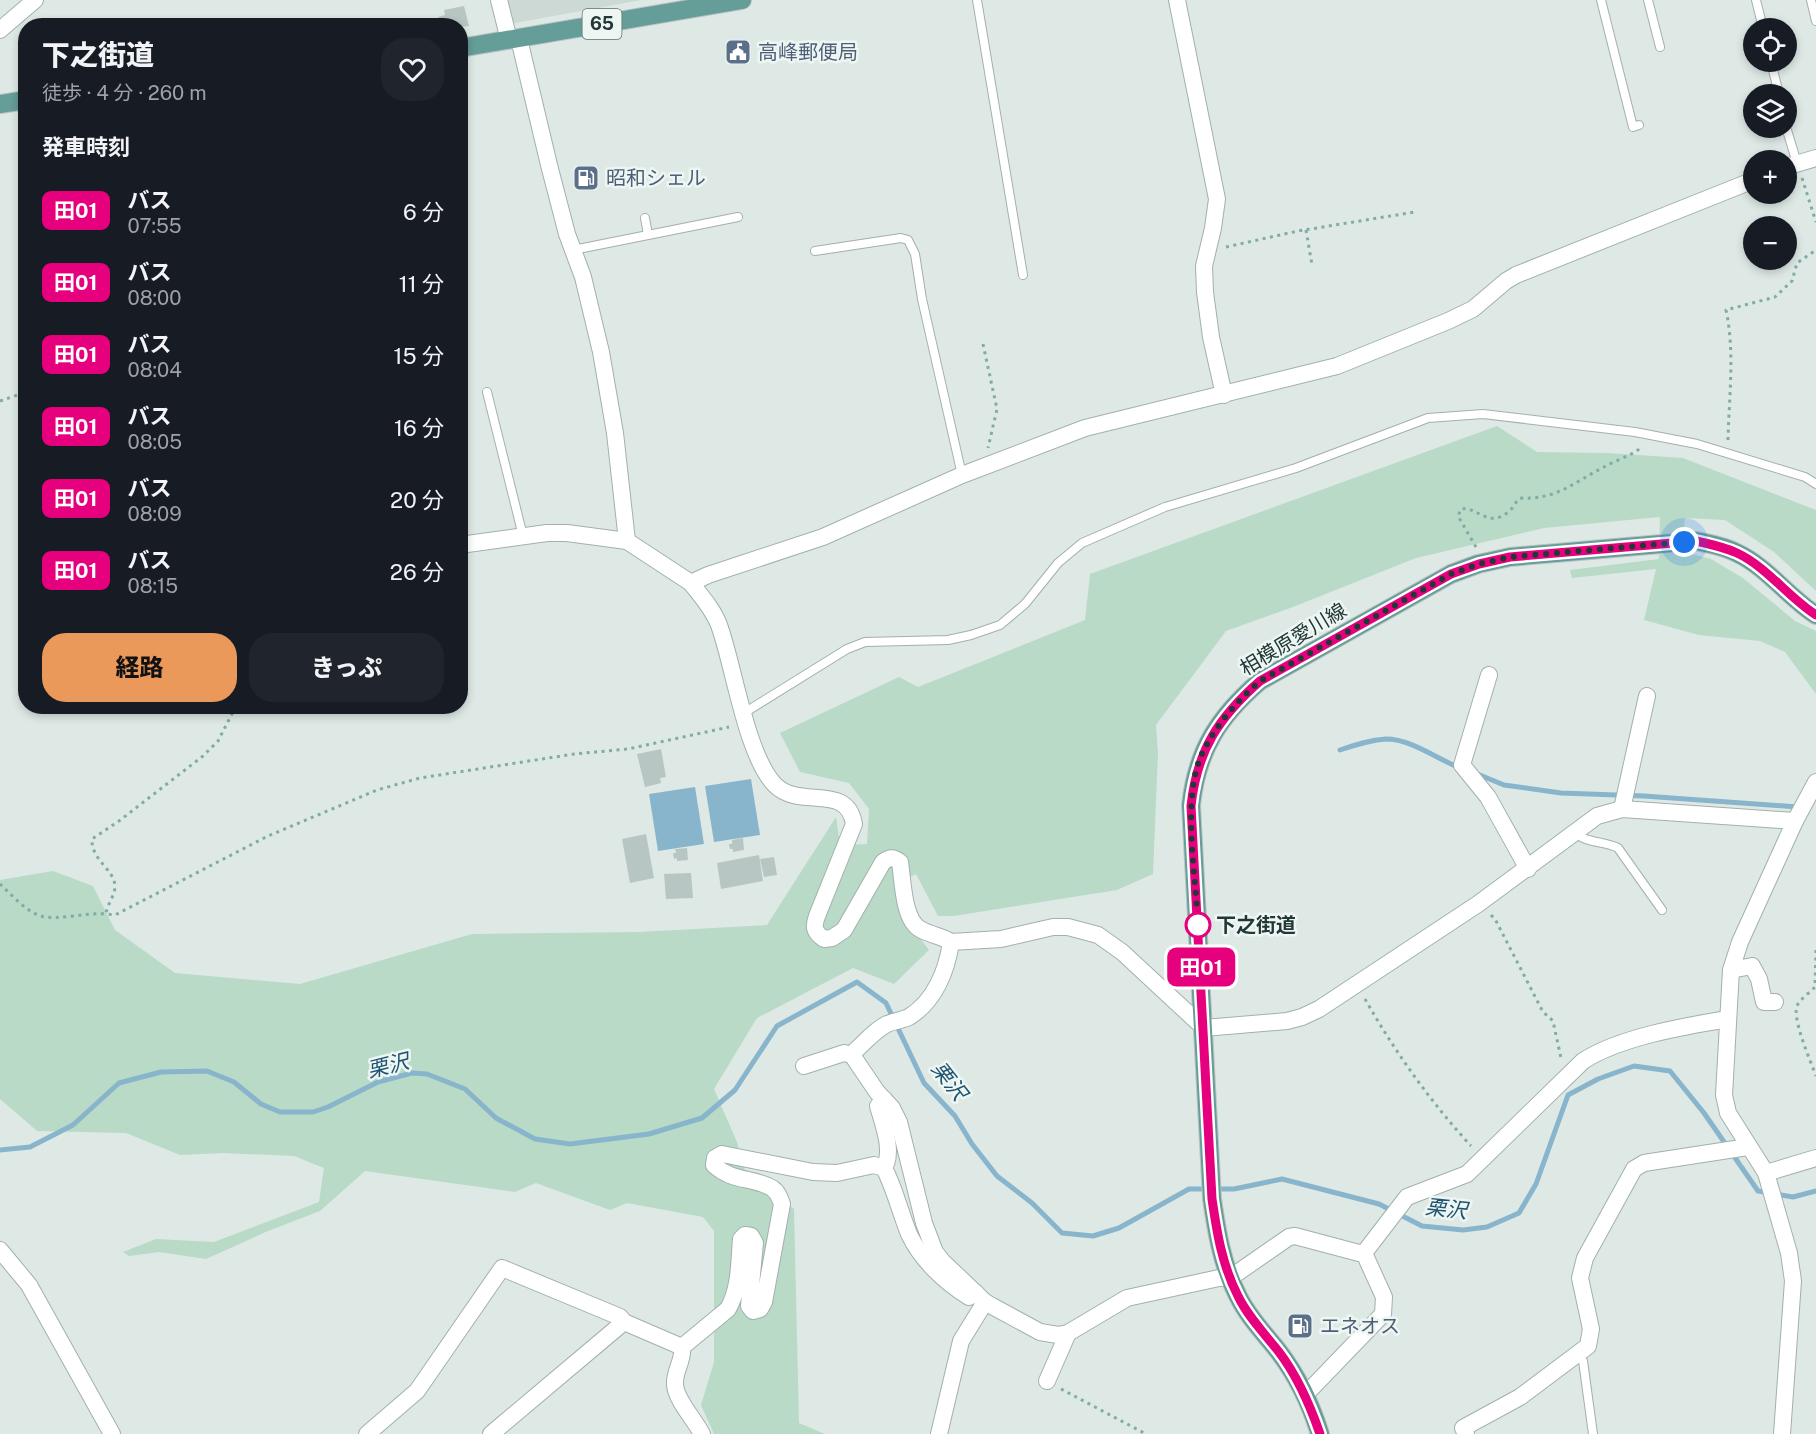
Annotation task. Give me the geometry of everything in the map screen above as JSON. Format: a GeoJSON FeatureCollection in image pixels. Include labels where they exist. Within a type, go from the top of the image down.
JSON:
{"type":"FeatureCollection","features":[{"type":"Feature","properties":{"kind":"main road","name":"65"},"geometry":{"type":"LineString","coordinates":[[468,47],[742,0]]}},
{"type":"Feature","properties":{"kind":"main road"},"geometry":{"type":"LineString","coordinates":[[0,105],[18,102]]}},
{"type":"Feature","properties":{"kind":"main road","name":"相模原愛川線"},"geometry":{"type":"LineString","coordinates":[[1230,1278],[1218,1245],[1212,1199],[1191,806],[1194,781],[1201,755],[1224,718],[1242,696],[1260,681],[1451,574],[1483,562],[1510,557],[1696,541],[1738,553],[1816,615]]}},
{"type":"Feature","properties":{"kind":"main road"},"geometry":{"type":"LineString","coordinates":[[1230,1278],[1248,1314],[1280,1354],[1305,1395],[1320,1434]]}},
{"type":"Feature","properties":{"kind":"street"},"geometry":{"type":"LineString","coordinates":[[0,30],[35,0]]}},
{"type":"Feature","properties":{"kind":"street"},"geometry":{"type":"LineString","coordinates":[[499,0],[514,40],[573,250],[583,277],[601,352],[615,433],[627,541]]}},
{"type":"Feature","properties":{"kind":"street"},"geometry":{"type":"LineString","coordinates":[[1177,0],[1217,199],[1204,266],[1211,337],[1224,395]]}},
{"type":"Feature","properties":{"kind":"street"},"geometry":{"type":"LineString","coordinates":[[1797,164],[1816,158]]}},
{"type":"Feature","properties":{"kind":"street"},"geometry":{"type":"LineString","coordinates":[[691,583],[708,575],[823,537],[962,475],[1085,428],[1337,366],[1473,309],[1516,274],[1743,184]]}},
{"type":"Feature","properties":{"kind":"street"},"geometry":{"type":"LineString","coordinates":[[468,544],[523,536],[567,533],[627,541],[691,583],[710,607],[719,625],[744,715],[766,774],[777,787],[794,796],[834,800],[847,806],[852,812],[854,824],[817,916],[814,926],[816,934],[824,939],[832,938],[844,930],[883,862],[889,858],[895,858],[900,862],[911,922],[921,930],[951,942],[1001,939],[1053,927],[1083,930],[1110,942],[1204,1028],[1287,1021],[1319,1009],[1478,904],[1598,816],[1622,809],[1795,821]]}},
{"type":"Feature","properties":{"kind":"street"},"geometry":{"type":"LineString","coordinates":[[1489,675],[1462,765],[1488,797],[1528,869]]}},
{"type":"Feature","properties":{"kind":"street"},"geometry":{"type":"LineString","coordinates":[[1622,809],[1647,696]]}},
{"type":"Feature","properties":{"kind":"street"},"geometry":{"type":"LineString","coordinates":[[1782,1434],[1793,1281],[1789,1253],[1767,1177],[1744,1148],[1728,1113],[1725,1095],[1728,1019],[1731,970],[1740,942],[1795,821],[1816,782]]}},
{"type":"Feature","properties":{"kind":"street"},"geometry":{"type":"LineString","coordinates":[[852,1055],[886,1025],[909,1017],[929,999],[935,991],[949,957],[951,942]]}},
{"type":"Feature","properties":{"kind":"street"},"geometry":{"type":"LineString","coordinates":[[1731,970],[1752,966],[1759,979],[1764,1002],[1775,1002]]}},
{"type":"Feature","properties":{"kind":"street"},"geometry":{"type":"LineString","coordinates":[[804,1066],[844,1053],[852,1055],[892,1108],[899,1122],[924,1223],[935,1252],[981,1298],[1040,1332],[1058,1335],[1068,1333],[1127,1298],[1219,1278],[1230,1278],[1289,1237],[1295,1236],[1359,1253],[1364,1252],[1407,1197],[1467,1174],[1583,1061],[1596,1053],[1684,1026],[1728,1019]]}},
{"type":"Feature","properties":{"kind":"street"},"geometry":{"type":"LineString","coordinates":[[884,1099],[878,1106],[886,1132],[888,1162],[884,1168]]}},
{"type":"Feature","properties":{"kind":"street"},"geometry":{"type":"LineString","coordinates":[[1466,1434],[1463,1428],[1520,1397],[1588,1346],[1591,1329],[1580,1278],[1585,1258],[1634,1169],[1644,1163],[1744,1148]]}},
{"type":"Feature","properties":{"kind":"street"},"geometry":{"type":"LineString","coordinates":[[682,1347],[728,1309],[737,1285],[741,1239],[745,1235],[751,1236],[755,1243],[749,1306],[753,1311],[760,1309],[764,1302],[782,1204],[772,1188],[723,1173],[714,1165],[715,1158],[722,1154],[813,1172],[837,1173],[874,1165],[884,1168]]}},
{"type":"Feature","properties":{"kind":"street"},"geometry":{"type":"LineString","coordinates":[[1767,1177],[1816,1158]]}},
{"type":"Feature","properties":{"kind":"street"},"geometry":{"type":"LineString","coordinates":[[884,1168],[916,1248],[936,1272],[956,1289],[969,1297],[981,1298]]}},
{"type":"Feature","properties":{"kind":"street"},"geometry":{"type":"LineString","coordinates":[[0,1250],[29,1285],[112,1434]]}},
{"type":"Feature","properties":{"kind":"street"},"geometry":{"type":"LineString","coordinates":[[1305,1395],[1383,1314],[1384,1297],[1364,1252]]}},
{"type":"Feature","properties":{"kind":"street"},"geometry":{"type":"LineString","coordinates":[[367,1434],[417,1391],[502,1268],[620,1317],[624,1322],[682,1347]]}},
{"type":"Feature","properties":{"kind":"street"},"geometry":{"type":"LineString","coordinates":[[939,1434],[961,1341],[981,1298]]}},
{"type":"Feature","properties":{"kind":"street"},"geometry":{"type":"LineString","coordinates":[[490,1434],[624,1322]]}},
{"type":"Feature","properties":{"kind":"street"},"geometry":{"type":"LineString","coordinates":[[1047,1381],[1068,1333]]}},
{"type":"Feature","properties":{"kind":"street"},"geometry":{"type":"LineString","coordinates":[[682,1347],[683,1353],[675,1375],[677,1395],[702,1434]]}},
{"type":"Feature","properties":{"kind":"lane"},"geometry":{"type":"LineString","coordinates":[[977,0],[1023,275]]}},
{"type":"Feature","properties":{"kind":"lane"},"geometry":{"type":"LineString","coordinates":[[1601,0],[1633,127],[1639,125]]}},
{"type":"Feature","properties":{"kind":"lane"},"geometry":{"type":"LineString","coordinates":[[1648,0],[1660,47]]}},
{"type":"Feature","properties":{"kind":"lane"},"geometry":{"type":"LineString","coordinates":[[1756,0],[1760,18]]}},
{"type":"Feature","properties":{"kind":"lane"},"geometry":{"type":"LineString","coordinates":[[1811,0],[1816,21]]}},
{"type":"Feature","properties":{"kind":"lane"},"geometry":{"type":"LineString","coordinates":[[1646,36],[1656,33]]}},
{"type":"Feature","properties":{"kind":"lane"},"geometry":{"type":"LineString","coordinates":[[573,250],[738,217]]}},
{"type":"Feature","properties":{"kind":"lane"},"geometry":{"type":"LineString","coordinates":[[645,218],[648,235]]}},
{"type":"Feature","properties":{"kind":"lane"},"geometry":{"type":"LineString","coordinates":[[815,251],[901,238],[908,240],[911,244],[962,475]]}},
{"type":"Feature","properties":{"kind":"lane"},"geometry":{"type":"LineString","coordinates":[[487,392],[523,536]]}},
{"type":"Feature","properties":{"kind":"lane"},"geometry":{"type":"LineString","coordinates":[[744,715],[848,649],[866,642],[948,640],[1000,625],[1025,604],[1069,552],[1117,526],[1165,507],[1296,468],[1428,418],[1483,414],[1662,437],[1697,444],[1805,477],[1816,484]]}},
{"type":"Feature","properties":{"kind":"lane"},"geometry":{"type":"LineString","coordinates":[[1574,832],[1580,838],[1608,843],[1618,848],[1662,910]]}},
{"type":"Feature","properties":{"kind":"lane"},"geometry":{"type":"LineString","coordinates":[[1578,1353],[1583,1361],[1593,1434]]}},
{"type":"Feature","properties":{"kind":"path"},"geometry":{"type":"LineString","coordinates":[[1797,177],[1816,222]]}},
{"type":"Feature","properties":{"kind":"path"},"geometry":{"type":"LineString","coordinates":[[1208,251],[1306,230],[1415,212]]}},
{"type":"Feature","properties":{"kind":"path"},"geometry":{"type":"LineString","coordinates":[[1306,230],[1312,265]]}},
{"type":"Feature","properties":{"kind":"path"},"geometry":{"type":"LineString","coordinates":[[1728,454],[1731,368],[1726,310],[1775,297],[1792,281],[1797,263],[1816,250]]}},
{"type":"Feature","properties":{"kind":"path"},"geometry":{"type":"LineString","coordinates":[[983,344],[997,409],[986,458],[988,465]]}},
{"type":"Feature","properties":{"kind":"path"},"geometry":{"type":"LineString","coordinates":[[0,401],[18,395]]}},
{"type":"Feature","properties":{"kind":"path"},"geometry":{"type":"LineString","coordinates":[[1483,562],[1458,516],[1461,509],[1466,508],[1490,519],[1499,517],[1509,512],[1520,498],[1531,499],[1547,496],[1567,489],[1643,446],[1658,442],[1662,437]]}},
{"type":"Feature","properties":{"kind":"path"},"geometry":{"type":"LineString","coordinates":[[106,914],[107,905],[115,887],[113,878],[99,861],[92,846],[92,839],[203,756],[218,741],[232,714]]}},
{"type":"Feature","properties":{"kind":"path"},"geometry":{"type":"LineString","coordinates":[[0,884],[26,908],[41,916],[55,918],[83,914],[115,915],[268,836],[378,790],[430,776],[574,754],[628,749],[730,726],[744,715]]}},
{"type":"Feature","properties":{"kind":"path"},"geometry":{"type":"LineString","coordinates":[[1478,904],[1495,919],[1543,1012],[1552,1022],[1564,1066],[1570,1074]]}},
{"type":"Feature","properties":{"kind":"path"},"geometry":{"type":"LineString","coordinates":[[1816,950],[1815,987],[1797,1005],[1796,1011],[1803,1044],[1816,1076]]}},
{"type":"Feature","properties":{"kind":"path"},"geometry":{"type":"LineString","coordinates":[[1358,985],[1379,1024],[1411,1072],[1450,1123],[1483,1159]]}},
{"type":"Feature","properties":{"kind":"path"},"geometry":{"type":"LineString","coordinates":[[1047,1381],[1146,1434]]}},
{"type":"Feature","properties":{"kind":"shaded area"},"geometry":{"type":"Polygon","coordinates":[[[505,0],[641,0],[510,24],[505,0]]]}},
{"type":"Feature","properties":{"kind":"green space"},"geometry":{"type":"Polygon","coordinates":[[[1497,426],[1537,452],[1608,453],[1683,458],[1816,510],[1816,591],[1774,552],[1725,520],[1685,518],[1681,551],[1711,559],[1743,578],[1795,621],[1816,631],[1816,694],[1785,652],[1760,641],[1699,635],[1644,620],[1656,569],[1572,578],[1570,570],[1659,559],[1660,517],[1544,528],[1416,558],[1226,631],[1156,725],[1158,753],[1153,874],[1117,890],[954,916],[938,916],[916,874],[896,884],[912,928],[929,950],[894,984],[853,968],[757,1018],[714,1089],[737,1142],[746,1175],[794,1209],[799,1423],[825,1434],[714,1434],[701,1405],[714,1362],[714,1231],[703,1217],[627,1203],[610,1210],[536,1183],[515,1192],[365,1171],[320,1211],[206,1259],[159,1252],[129,1256],[123,1252],[156,1239],[214,1242],[319,1202],[324,1168],[294,1156],[223,1153],[180,1155],[126,1133],[37,1131],[0,1099],[0,880],[53,871],[93,886],[115,930],[175,973],[300,984],[472,934],[639,932],[767,925],[836,817],[840,845],[867,844],[869,809],[849,783],[800,772],[780,733],[899,677],[918,687],[1085,620],[1090,574],[1497,426]]]}},
{"type":"Feature","properties":{"kind":"water"},"geometry":{"type":"Polygon","coordinates":[[[751,779],[760,835],[714,842],[705,786],[751,779]]]}},
{"type":"Feature","properties":{"kind":"water"},"geometry":{"type":"Polygon","coordinates":[[[695,787],[704,844],[658,851],[649,794],[695,787]]]}},
{"type":"Feature","properties":{"kind":"building"},"geometry":{"type":"Polygon","coordinates":[[[464,6],[467,18],[438,18],[445,15],[444,10],[464,6]]]}},
{"type":"Feature","properties":{"kind":"building"},"geometry":{"type":"Polygon","coordinates":[[[661,749],[666,777],[660,778],[661,783],[645,787],[637,754],[661,749]]]}},
{"type":"Feature","properties":{"kind":"building"},"geometry":{"type":"Polygon","coordinates":[[[646,834],[654,878],[630,883],[622,839],[646,834]]]}},
{"type":"Feature","properties":{"kind":"building"},"geometry":{"type":"Polygon","coordinates":[[[743,838],[744,850],[733,852],[729,844],[732,844],[732,840],[743,838]]]}},
{"type":"Feature","properties":{"kind":"building"},"geometry":{"type":"Polygon","coordinates":[[[687,848],[688,860],[674,859],[675,849],[687,848]]]}},
{"type":"Feature","properties":{"kind":"building"},"geometry":{"type":"Polygon","coordinates":[[[759,855],[763,881],[721,889],[717,863],[759,855]]]}},
{"type":"Feature","properties":{"kind":"building"},"geometry":{"type":"Polygon","coordinates":[[[774,857],[777,875],[764,877],[760,859],[774,857]]]}},
{"type":"Feature","properties":{"kind":"building"},"geometry":{"type":"Polygon","coordinates":[[[691,873],[693,898],[666,899],[664,874],[691,873]]]}},
{"type":"Feature","properties":{"kind":"waterway"},"geometry":{"type":"LineString","coordinates":[[1340,750],[1374,740],[1395,740],[1405,742],[1460,768]]}},
{"type":"Feature","properties":{"kind":"waterway"},"geometry":{"type":"LineString","coordinates":[[1475,773],[1504,785],[1561,793],[1644,796],[1798,807]]}},
{"type":"Feature","properties":{"kind":"waterway","name":"栗沢"},"geometry":{"type":"LineString","coordinates":[[0,1150],[30,1147],[73,1125],[119,1083],[161,1072],[207,1071],[234,1082],[261,1104],[280,1112],[313,1112],[378,1082],[412,1073],[427,1074],[465,1089],[496,1118],[535,1139],[570,1144],[649,1134],[702,1118],[735,1090],[777,1026],[857,982],[886,1003],[924,1083],[955,1116],[972,1144],[997,1176],[1032,1203],[1062,1233],[1093,1236],[1119,1228],[1189,1189],[1234,1189],[1282,1179],[1379,1204],[1422,1226],[1463,1230],[1487,1227],[1519,1213],[1536,1184],[1568,1095],[1598,1079],[1634,1066],[1670,1071],[1704,1113],[1758,1191],[1793,1197],[1816,1191]]}},
{"type":"Feature","properties":{"kind":"bus line","name":"田01"},"geometry":{"type":"LineString","coordinates":[[1320,1434],[1313,1412],[1294,1374],[1248,1314],[1238,1297],[1218,1245],[1212,1199],[1191,806],[1194,781],[1201,755],[1224,718],[1242,696],[1260,681],[1451,574],[1483,562],[1510,557],[1696,541],[1738,553],[1816,615]]}},
{"type":"Feature","properties":{"kind":"place","name":"高峰郵便局"},"geometry":{"type":"Point","coordinates":[738,52]}},
{"type":"Feature","properties":{"kind":"place","name":"昭和シェル"},"geometry":{"type":"Point","coordinates":[586,178]}},
{"type":"Feature","properties":{"kind":"place","name":"下之街道"},"geometry":{"type":"Point","coordinates":[1198,925]}},
{"type":"Feature","properties":{"kind":"place","name":"エネオス"},"geometry":{"type":"Point","coordinates":[1300,1326]}},
{"type":"Feature","properties":{"kind":"route"},"geometry":{"type":"LineString","coordinates":[[1198,925],[1191,806],[1194,781],[1201,755],[1224,718],[1242,696],[1260,681],[1451,574],[1479,564],[1510,557],[1684,542]]}}]}
